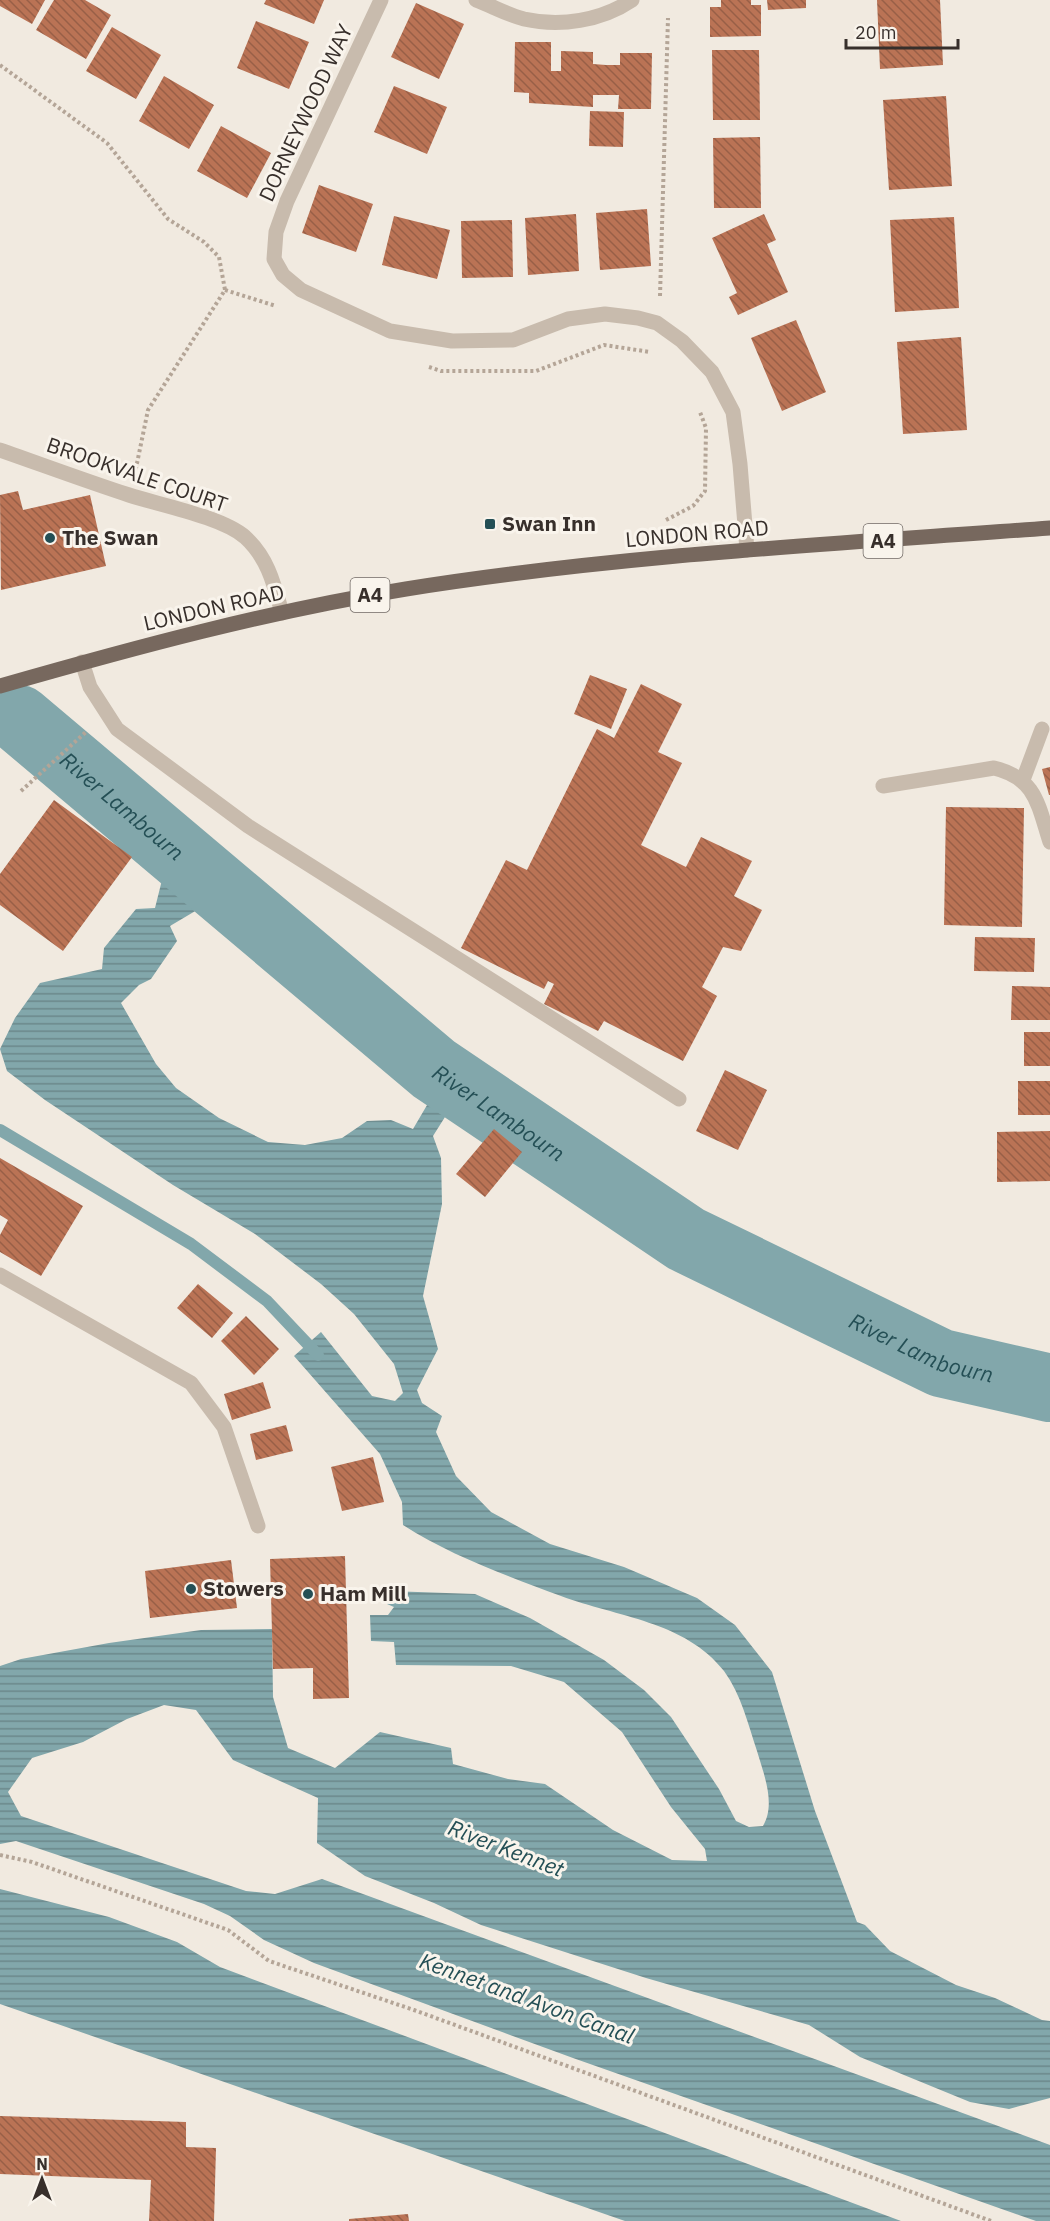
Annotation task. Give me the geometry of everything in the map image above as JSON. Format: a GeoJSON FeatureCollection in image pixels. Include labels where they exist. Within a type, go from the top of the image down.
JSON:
{"type":"FeatureCollection","features":[{"type":"Feature","properties":{"kind":"main road","name":"LONDON ROAD"},"geometry":{"type":"LineString","coordinates":[[0,686],[82,662],[282,614],[358,597],[479,578],[639,559],[1050,528]]}},
{"type":"Feature","properties":{"kind":"street","name":"DORNEYWOOD WAY"},"geometry":{"type":"LineString","coordinates":[[381,0],[287,201],[276,232],[274,259],[283,275],[301,290],[390,331],[452,341],[513,340],[568,319],[605,314],[657,323],[682,341],[712,372],[733,412],[747,550]]}},
{"type":"Feature","properties":{"kind":"street"},"geometry":{"type":"LineString","coordinates":[[476,0],[522,18],[543,22],[597,18],[632,0]]}},
{"type":"Feature","properties":{"kind":"street","name":"BROOKVALE COURT"},"geometry":{"type":"LineString","coordinates":[[0,450],[130,496],[211,520],[243,535],[260,553],[272,577],[282,614]]}},
{"type":"Feature","properties":{"kind":"street"},"geometry":{"type":"LineString","coordinates":[[82,662],[90,687],[117,729],[248,826],[679,1099]]}},
{"type":"Feature","properties":{"kind":"street"},"geometry":{"type":"LineString","coordinates":[[1023,780],[1042,729]]}},
{"type":"Feature","properties":{"kind":"street"},"geometry":{"type":"LineString","coordinates":[[883,786],[994,768],[1010,771],[1023,780],[1034,793],[1050,842]]}},
{"type":"Feature","properties":{"kind":"street"},"geometry":{"type":"LineString","coordinates":[[0,1275],[191,1383],[224,1427],[258,1526]]}},
{"type":"Feature","properties":{"kind":"path"},"geometry":{"type":"LineString","coordinates":[[660,302],[668,18]]}},
{"type":"Feature","properties":{"kind":"path"},"geometry":{"type":"LineString","coordinates":[[0,65],[107,143],[168,219],[204,242],[219,257],[225,290],[148,410],[130,496]]}},
{"type":"Feature","properties":{"kind":"path"},"geometry":{"type":"LineString","coordinates":[[635,350],[652,353]]}},
{"type":"Feature","properties":{"kind":"path"},"geometry":{"type":"LineString","coordinates":[[666,520],[693,506],[705,491],[705,428],[696,403]]}},
{"type":"Feature","properties":{"kind":"path"},"geometry":{"type":"LineString","coordinates":[[21,791],[89,729]]}},
{"type":"Feature","properties":{"kind":"path"},"geometry":{"type":"LineString","coordinates":[[0,1855],[32,1862],[228,1930],[269,1961],[424,2014],[992,2221]]}},
{"type":"Feature","properties":{"kind":"water"},"geometry":{"type":"Polygon","coordinates":[[[162,880],[197,910],[170,926],[177,941],[151,979],[139,985],[121,1003],[156,1064],[176,1088],[219,1118],[268,1142],[305,1145],[342,1138],[367,1121],[391,1120],[413,1129],[430,1100],[445,1117],[433,1136],[441,1158],[442,1204],[423,1296],[438,1349],[417,1390],[422,1403],[442,1416],[436,1432],[456,1476],[491,1512],[550,1544],[624,1567],[697,1598],[735,1625],[772,1672],[815,1811],[857,1922],[865,1925],[890,1951],[956,1985],[995,1998],[1042,2020],[1050,2021],[1050,2098],[1009,2109],[970,2102],[860,2057],[809,2025],[646,1978],[481,1925],[434,1903],[365,1876],[317,1843],[318,1798],[233,1760],[196,1710],[164,1705],[127,1719],[83,1742],[32,1758],[8,1792],[21,1816],[246,1891],[275,1894],[322,1879],[1050,2145],[1050,2221],[1036,2221],[573,2058],[314,1963],[264,1940],[230,1916],[204,1904],[16,1841],[0,1844],[0,1666],[21,1659],[109,1643],[201,1630],[272,1629],[273,1697],[288,1748],[335,1768],[380,1732],[451,1748],[453,1764],[508,1779],[545,1784],[613,1830],[672,1860],[707,1861],[705,1849],[671,1807],[622,1732],[564,1682],[511,1666],[396,1665],[394,1642],[371,1641],[370,1615],[388,1615],[394,1607],[387,1604],[389,1591],[475,1594],[530,1618],[604,1660],[644,1690],[671,1717],[719,1789],[736,1821],[749,1827],[763,1826],[769,1808],[768,1789],[740,1699],[724,1671],[708,1654],[690,1641],[670,1631],[561,1596],[500,1573],[460,1556],[403,1525],[402,1502],[380,1454],[294,1356],[321,1332],[372,1396],[395,1401],[403,1393],[394,1364],[354,1314],[321,1284],[255,1234],[173,1185],[45,1100],[7,1071],[0,1049],[15,1018],[40,983],[102,969],[104,948],[136,909],[155,908],[162,880]]]}},
{"type":"Feature","properties":{"kind":"water"},"geometry":{"type":"Polygon","coordinates":[[[0,1889],[109,1917],[177,1942],[220,1967],[901,2221],[625,2221],[0,2004],[0,1889]]]}},
{"type":"Feature","properties":{"kind":"building"},"geometry":{"type":"Polygon","coordinates":[[[0,0],[45,0],[32,24],[0,6],[0,0]]]}},
{"type":"Feature","properties":{"kind":"building"},"geometry":{"type":"Polygon","coordinates":[[[54,0],[85,0],[111,15],[86,59],[36,30],[54,0]]]}},
{"type":"Feature","properties":{"kind":"building"},"geometry":{"type":"Polygon","coordinates":[[[266,0],[324,0],[314,24],[264,4],[266,0]]]}},
{"type":"Feature","properties":{"kind":"building"},"geometry":{"type":"Polygon","coordinates":[[[721,0],[751,0],[751,5],[761,5],[761,36],[710,37],[710,7],[721,7],[721,0]]]}},
{"type":"Feature","properties":{"kind":"building"},"geometry":{"type":"Polygon","coordinates":[[[767,0],[806,0],[806,8],[768,10],[767,0]]]}},
{"type":"Feature","properties":{"kind":"building"},"geometry":{"type":"Polygon","coordinates":[[[877,0],[940,0],[943,65],[880,69],[877,0]]]}},
{"type":"Feature","properties":{"kind":"building"},"geometry":{"type":"Polygon","coordinates":[[[416,3],[464,24],[439,79],[391,57],[416,3]]]}},
{"type":"Feature","properties":{"kind":"building"},"geometry":{"type":"Polygon","coordinates":[[[256,21],[309,42],[289,89],[237,68],[256,21]]]}},
{"type":"Feature","properties":{"kind":"building"},"geometry":{"type":"Polygon","coordinates":[[[112,27],[161,55],[136,99],[86,71],[112,27]]]}},
{"type":"Feature","properties":{"kind":"building"},"geometry":{"type":"Polygon","coordinates":[[[515,42],[551,42],[551,71],[561,71],[561,51],[593,52],[593,64],[606,65],[620,65],[620,53],[652,53],[651,109],[618,109],[619,95],[593,95],[593,107],[529,103],[529,93],[514,92],[515,42]]]}},
{"type":"Feature","properties":{"kind":"building"},"geometry":{"type":"Polygon","coordinates":[[[712,50],[759,50],[760,120],[713,120],[712,50]]]}},
{"type":"Feature","properties":{"kind":"building"},"geometry":{"type":"Polygon","coordinates":[[[164,76],[214,105],[189,149],[139,121],[164,76]]]}},
{"type":"Feature","properties":{"kind":"building"},"geometry":{"type":"Polygon","coordinates":[[[394,86],[447,107],[427,154],[374,132],[394,86]]]}},
{"type":"Feature","properties":{"kind":"building"},"geometry":{"type":"Polygon","coordinates":[[[946,96],[952,186],[889,190],[883,100],[946,96]]]}},
{"type":"Feature","properties":{"kind":"building"},"geometry":{"type":"Polygon","coordinates":[[[590,111],[624,112],[623,147],[589,146],[590,111]]]}},
{"type":"Feature","properties":{"kind":"building"},"geometry":{"type":"Polygon","coordinates":[[[221,126],[271,153],[247,198],[197,171],[221,126]]]}},
{"type":"Feature","properties":{"kind":"building"},"geometry":{"type":"Polygon","coordinates":[[[760,137],[761,208],[714,208],[713,138],[760,137]]]}},
{"type":"Feature","properties":{"kind":"building"},"geometry":{"type":"Polygon","coordinates":[[[319,185],[373,204],[356,252],[302,233],[319,185]]]}},
{"type":"Feature","properties":{"kind":"building"},"geometry":{"type":"Polygon","coordinates":[[[647,209],[651,266],[600,270],[596,213],[647,209]]]}},
{"type":"Feature","properties":{"kind":"building"},"geometry":{"type":"Polygon","coordinates":[[[576,214],[579,271],[528,275],[525,218],[576,214]]]}},
{"type":"Feature","properties":{"kind":"building"},"geometry":{"type":"Polygon","coordinates":[[[764,214],[776,240],[767,244],[788,292],[738,315],[729,297],[737,293],[712,238],[764,214]]]}},
{"type":"Feature","properties":{"kind":"building"},"geometry":{"type":"Polygon","coordinates":[[[394,216],[450,230],[437,279],[382,265],[394,216]]]}},
{"type":"Feature","properties":{"kind":"building"},"geometry":{"type":"Polygon","coordinates":[[[954,217],[959,308],[895,312],[890,220],[954,217]]]}},
{"type":"Feature","properties":{"kind":"building"},"geometry":{"type":"Polygon","coordinates":[[[512,220],[513,277],[462,278],[461,221],[512,220]]]}},
{"type":"Feature","properties":{"kind":"building"},"geometry":{"type":"Polygon","coordinates":[[[796,320],[826,392],[782,411],[751,338],[796,320]]]}},
{"type":"Feature","properties":{"kind":"building"},"geometry":{"type":"Polygon","coordinates":[[[961,337],[967,430],[903,434],[897,342],[961,337]]]}},
{"type":"Feature","properties":{"kind":"building","name":"The Swan"},"geometry":{"type":"Polygon","coordinates":[[[18,491],[23,510],[90,495],[106,566],[1,590],[0,495],[18,491]]]}},
{"type":"Feature","properties":{"kind":"building"},"geometry":{"type":"Polygon","coordinates":[[[590,675],[627,689],[611,729],[574,714],[590,675]]]}},
{"type":"Feature","properties":{"kind":"building"},"geometry":{"type":"Polygon","coordinates":[[[641,684],[682,704],[658,752],[682,763],[641,845],[686,867],[701,837],[752,861],[734,896],[762,910],[741,951],[723,947],[702,987],[717,996],[683,1061],[604,1021],[598,1031],[544,1004],[554,984],[548,981],[544,989],[461,948],[506,860],[527,870],[597,729],[614,738],[641,684]]]}},
{"type":"Feature","properties":{"kind":"building"},"geometry":{"type":"Polygon","coordinates":[[[1050,767],[1050,795],[1049,795],[1042,769],[1050,767]]]}},
{"type":"Feature","properties":{"kind":"building"},"geometry":{"type":"Polygon","coordinates":[[[54,800],[132,857],[63,951],[0,905],[0,874],[54,800]]]}},
{"type":"Feature","properties":{"kind":"building"},"geometry":{"type":"Polygon","coordinates":[[[946,807],[1024,808],[1022,927],[944,925],[946,807]]]}},
{"type":"Feature","properties":{"kind":"building"},"geometry":{"type":"Polygon","coordinates":[[[975,937],[1035,938],[1034,972],[974,971],[975,937]]]}},
{"type":"Feature","properties":{"kind":"building"},"geometry":{"type":"Polygon","coordinates":[[[1012,986],[1050,987],[1050,1020],[1011,1020],[1012,986]]]}},
{"type":"Feature","properties":{"kind":"building"},"geometry":{"type":"Polygon","coordinates":[[[1024,1032],[1050,1032],[1050,1066],[1024,1066],[1024,1032]]]}},
{"type":"Feature","properties":{"kind":"building"},"geometry":{"type":"Polygon","coordinates":[[[725,1070],[767,1090],[738,1150],[696,1131],[725,1070]]]}},
{"type":"Feature","properties":{"kind":"building"},"geometry":{"type":"Polygon","coordinates":[[[1018,1081],[1050,1081],[1050,1115],[1018,1115],[1018,1081]]]}},
{"type":"Feature","properties":{"kind":"building"},"geometry":{"type":"Polygon","coordinates":[[[494,1129],[522,1152],[485,1197],[456,1174],[494,1129]]]}},
{"type":"Feature","properties":{"kind":"building"},"geometry":{"type":"Polygon","coordinates":[[[1050,1131],[1050,1181],[997,1182],[997,1132],[1050,1131]]]}},
{"type":"Feature","properties":{"kind":"building"},"geometry":{"type":"Polygon","coordinates":[[[0,1158],[83,1206],[41,1276],[0,1252],[0,1235],[8,1220],[0,1215],[0,1158]]]}},
{"type":"Feature","properties":{"kind":"building"},"geometry":{"type":"Polygon","coordinates":[[[198,1284],[233,1313],[212,1338],[177,1308],[198,1284]]]}},
{"type":"Feature","properties":{"kind":"building"},"geometry":{"type":"Polygon","coordinates":[[[246,1316],[279,1349],[254,1375],[221,1341],[246,1316]]]}},
{"type":"Feature","properties":{"kind":"building"},"geometry":{"type":"Polygon","coordinates":[[[263,1382],[271,1408],[232,1420],[224,1394],[263,1382]]]}},
{"type":"Feature","properties":{"kind":"building"},"geometry":{"type":"Polygon","coordinates":[[[286,1425],[293,1451],[256,1460],[250,1434],[286,1425]]]}},
{"type":"Feature","properties":{"kind":"building"},"geometry":{"type":"Polygon","coordinates":[[[373,1457],[384,1502],[342,1511],[331,1467],[373,1457]]]}},
{"type":"Feature","properties":{"kind":"building","name":"Ham Mill"},"geometry":{"type":"Polygon","coordinates":[[[345,1556],[349,1698],[313,1699],[313,1668],[273,1669],[270,1559],[345,1556]]]}},
{"type":"Feature","properties":{"kind":"building","name":"Stowers"},"geometry":{"type":"Polygon","coordinates":[[[231,1560],[237,1608],[150,1618],[145,1571],[231,1560]]]}},
{"type":"Feature","properties":{"kind":"building"},"geometry":{"type":"Polygon","coordinates":[[[0,2116],[186,2122],[186,2147],[216,2148],[214,2221],[149,2221],[151,2180],[0,2174],[0,2116]]]}},
{"type":"Feature","properties":{"kind":"building"},"geometry":{"type":"Polygon","coordinates":[[[408,2214],[409,2221],[349,2221],[349,2219],[408,2214]]]}},
{"type":"Feature","properties":{"kind":"waterway","name":"River Lambourn"},"geometry":{"type":"LineString","coordinates":[[19,719],[434,1069],[686,1239],[941,1363],[1050,1388]]}},
{"type":"Feature","properties":{"kind":"waterway"},"geometry":{"type":"LineString","coordinates":[[0,1130],[191,1244],[267,1301],[318,1355]]}},
{"type":"Feature","properties":{"kind":"place","name":"Swan Inn"},"geometry":{"type":"Point","coordinates":[490,524]}},
{"type":"Feature","properties":{"kind":"place","name":"The Swan"},"geometry":{"type":"Point","coordinates":[50,538]}},
{"type":"Feature","properties":{"kind":"place","name":"Stowers"},"geometry":{"type":"Point","coordinates":[191,1589]}},
{"type":"Feature","properties":{"kind":"place","name":"Ham Mill"},"geometry":{"type":"Point","coordinates":[308,1594]}},
{"type":"Feature","properties":{"kind":"water label","name":"River Kennet"},"geometry":{"type":"Point","coordinates":[506,1848]}},
{"type":"Feature","properties":{"kind":"water label","name":"Kennet and Avon Canal"},"geometry":{"type":"Point","coordinates":[527,1998]}}]}
